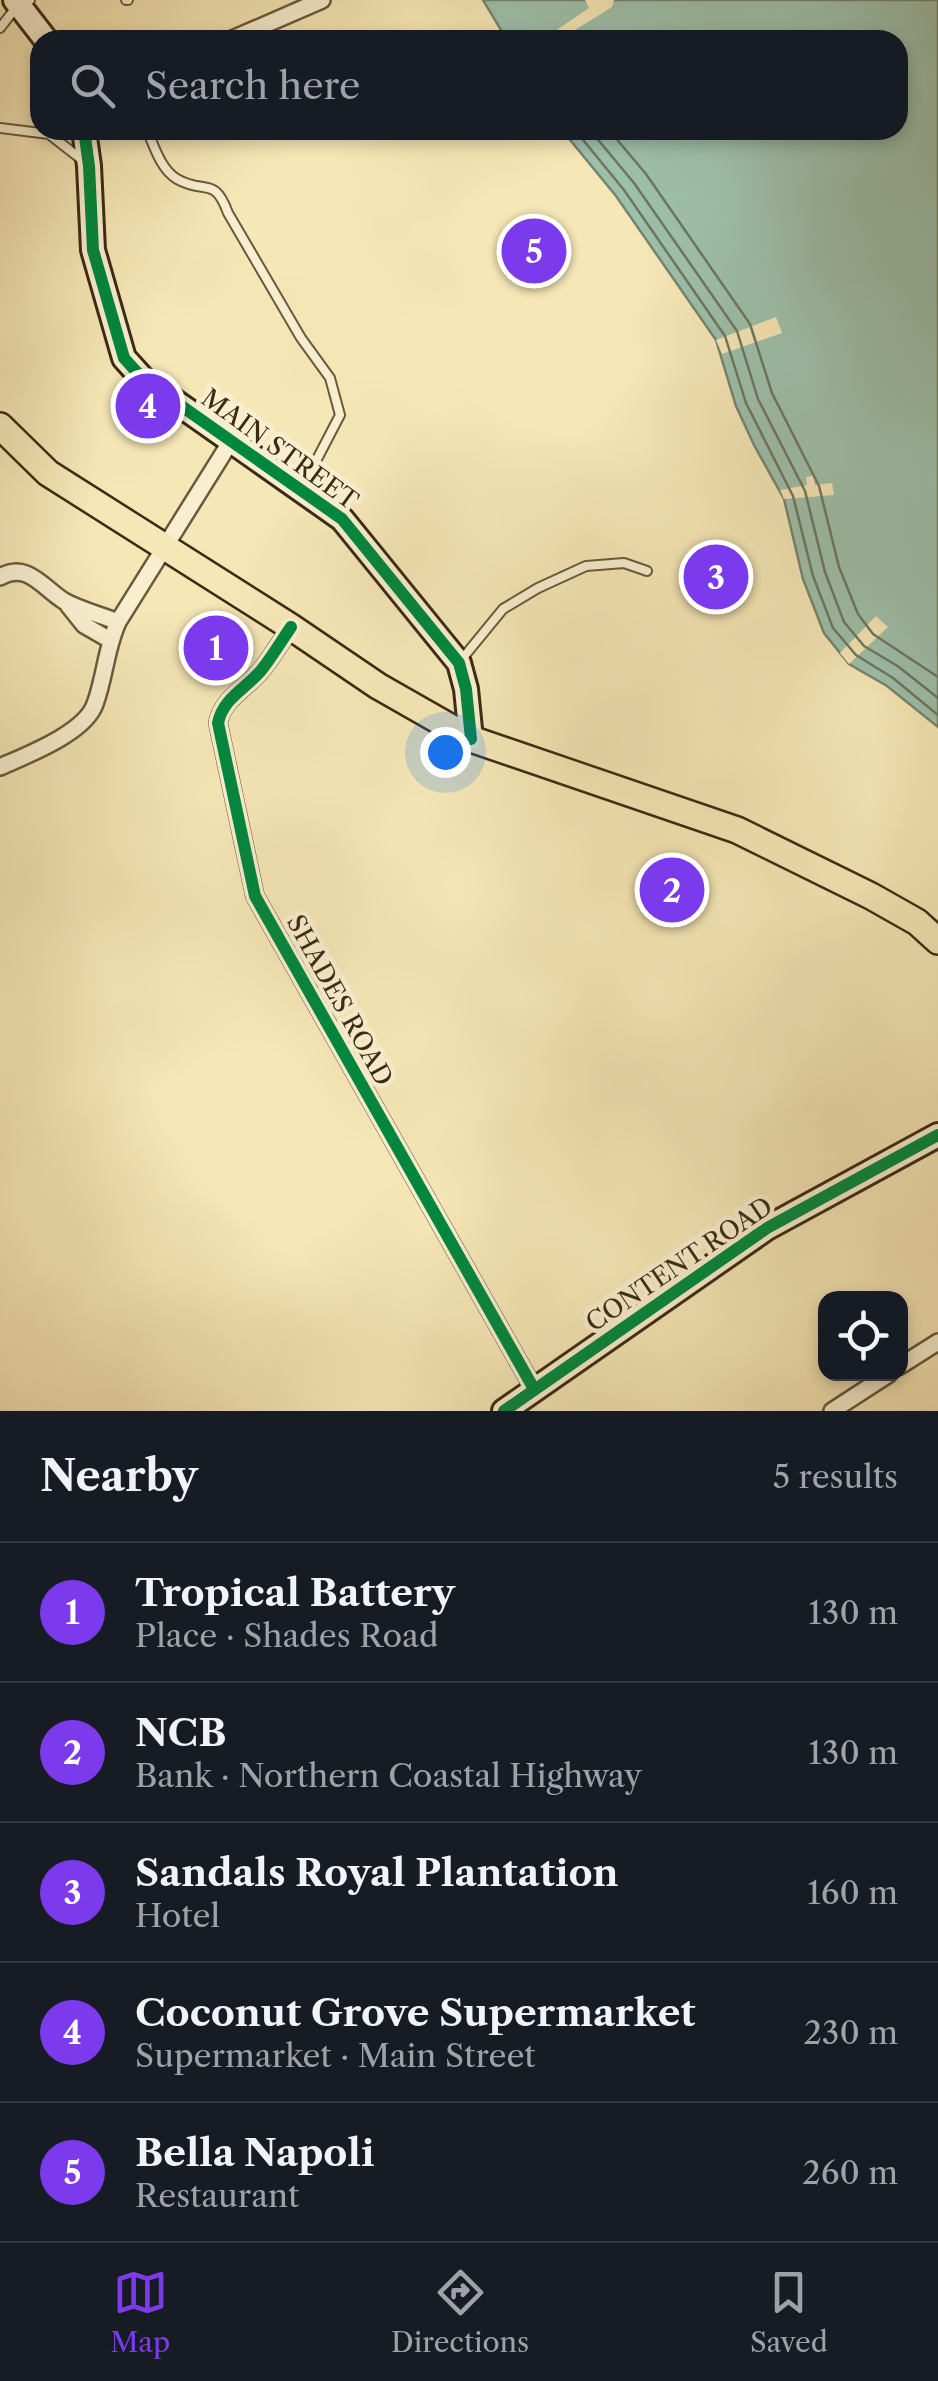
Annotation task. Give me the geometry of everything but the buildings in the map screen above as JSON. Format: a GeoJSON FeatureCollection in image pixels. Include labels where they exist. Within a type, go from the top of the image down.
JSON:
{"type":"FeatureCollection","features":[{"type":"Feature","properties":{"kind":"main road"},"geometry":{"type":"LineString","coordinates":[[0,426],[48,473],[291,626],[378,686],[471,738],[736,830],[828,872],[917,922],[938,941]]}},
{"type":"Feature","properties":{"kind":"street"},"geometry":{"type":"LineString","coordinates":[[253,30],[322,0]]}},
{"type":"Feature","properties":{"kind":"street"},"geometry":{"type":"LineString","coordinates":[[21,2],[39,30]]}},
{"type":"Feature","properties":{"kind":"street","name":"MAIN STREET"},"geometry":{"type":"LineString","coordinates":[[86,140],[93,250],[124,358],[143,379],[342,519],[362,540],[460,662],[471,738]]}},
{"type":"Feature","properties":{"kind":"street"},"geometry":{"type":"LineString","coordinates":[[0,767],[56,742],[94,708],[118,622],[231,442]]}},
{"type":"Feature","properties":{"kind":"street"},"geometry":{"type":"LineString","coordinates":[[0,576],[28,572],[66,602],[84,624],[110,640]]}},
{"type":"Feature","properties":{"kind":"street"},"geometry":{"type":"LineString","coordinates":[[66,602],[118,622]]}},
{"type":"Feature","properties":{"kind":"street","name":"SHADES ROAD"},"geometry":{"type":"LineString","coordinates":[[291,626],[262,670],[228,699],[220,710],[218,723],[255,896],[534,1389]]}},
{"type":"Feature","properties":{"kind":"street","name":"CONTENT ROAD"},"geometry":{"type":"LineString","coordinates":[[504,1411],[767,1228],[938,1135]]}},
{"type":"Feature","properties":{"kind":"street"},"geometry":{"type":"LineString","coordinates":[[908,1361],[938,1342]]}},
{"type":"Feature","properties":{"kind":"street"},"geometry":{"type":"LineString","coordinates":[[832,1411],[879,1381]]}},
{"type":"Feature","properties":{"kind":"lane"},"geometry":{"type":"LineString","coordinates":[[0,28],[21,2]]}},
{"type":"Feature","properties":{"kind":"lane"},"geometry":{"type":"LineString","coordinates":[[0,128],[30,130]]}},
{"type":"Feature","properties":{"kind":"lane"},"geometry":{"type":"LineString","coordinates":[[59,140],[90,166]]}},
{"type":"Feature","properties":{"kind":"lane"},"geometry":{"type":"LineString","coordinates":[[152,140],[164,166],[177,179],[221,193],[228,213],[301,338],[330,378],[340,416],[300,492]]}},
{"type":"Feature","properties":{"kind":"lane"},"geometry":{"type":"LineString","coordinates":[[460,662],[503,609],[538,588],[586,566],[624,563],[647,571]]}},
{"type":"Feature","properties":{"kind":"water"},"geometry":{"type":"Polygon","coordinates":[[[483,0],[938,0],[938,727],[887,686],[849,664],[824,633],[803,579],[784,499],[736,406],[716,340],[616,196],[570,140],[908,140],[908,30],[501,30],[483,0]]]}},
{"type":"Feature","properties":{"kind":"pier"},"geometry":{"type":"Polygon","coordinates":[[[585,0],[614,0],[612,7],[575,30],[557,30],[589,8],[585,0]]]}},
{"type":"Feature","properties":{"kind":"pier"},"geometry":{"type":"Polygon","coordinates":[[[776,317],[782,333],[722,354],[716,340],[776,317]]]}},
{"type":"Feature","properties":{"kind":"pier"},"geometry":{"type":"Polygon","coordinates":[[[813,476],[815,485],[832,483],[834,495],[784,499],[780,490],[807,485],[806,477],[813,476]]]}},
{"type":"Feature","properties":{"kind":"pier"},"geometry":{"type":"Polygon","coordinates":[[[876,616],[888,627],[849,664],[840,653],[876,616]]]}},
{"type":"Feature","properties":{"kind":"cycle path"},"geometry":{"type":"LineString","coordinates":[[85,140],[93,250],[124,358],[143,379],[342,519],[459,663],[471,739]]}},
{"type":"Feature","properties":{"kind":"cycle path"},"geometry":{"type":"LineString","coordinates":[[291,627],[263,668],[230,699],[218,723],[255,896],[534,1389]]}},
{"type":"Feature","properties":{"kind":"cycle path"},"geometry":{"type":"LineString","coordinates":[[504,1411],[767,1228],[938,1135]]}},
{"type":"Feature","properties":{"kind":"place","name":"Bella Napoli"},"geometry":{"type":"Point","coordinates":[534,251]}},
{"type":"Feature","properties":{"kind":"place","name":"Coconut Grove Supermarket"},"geometry":{"type":"Point","coordinates":[148,406]}},
{"type":"Feature","properties":{"kind":"place","name":"Sandals Royal Plantation"},"geometry":{"type":"Point","coordinates":[716,577]}},
{"type":"Feature","properties":{"kind":"place","name":"Tropical Battery"},"geometry":{"type":"Point","coordinates":[216,648]}},
{"type":"Feature","properties":{"kind":"place","name":"NCB"},"geometry":{"type":"Point","coordinates":[672,890]}}]}
